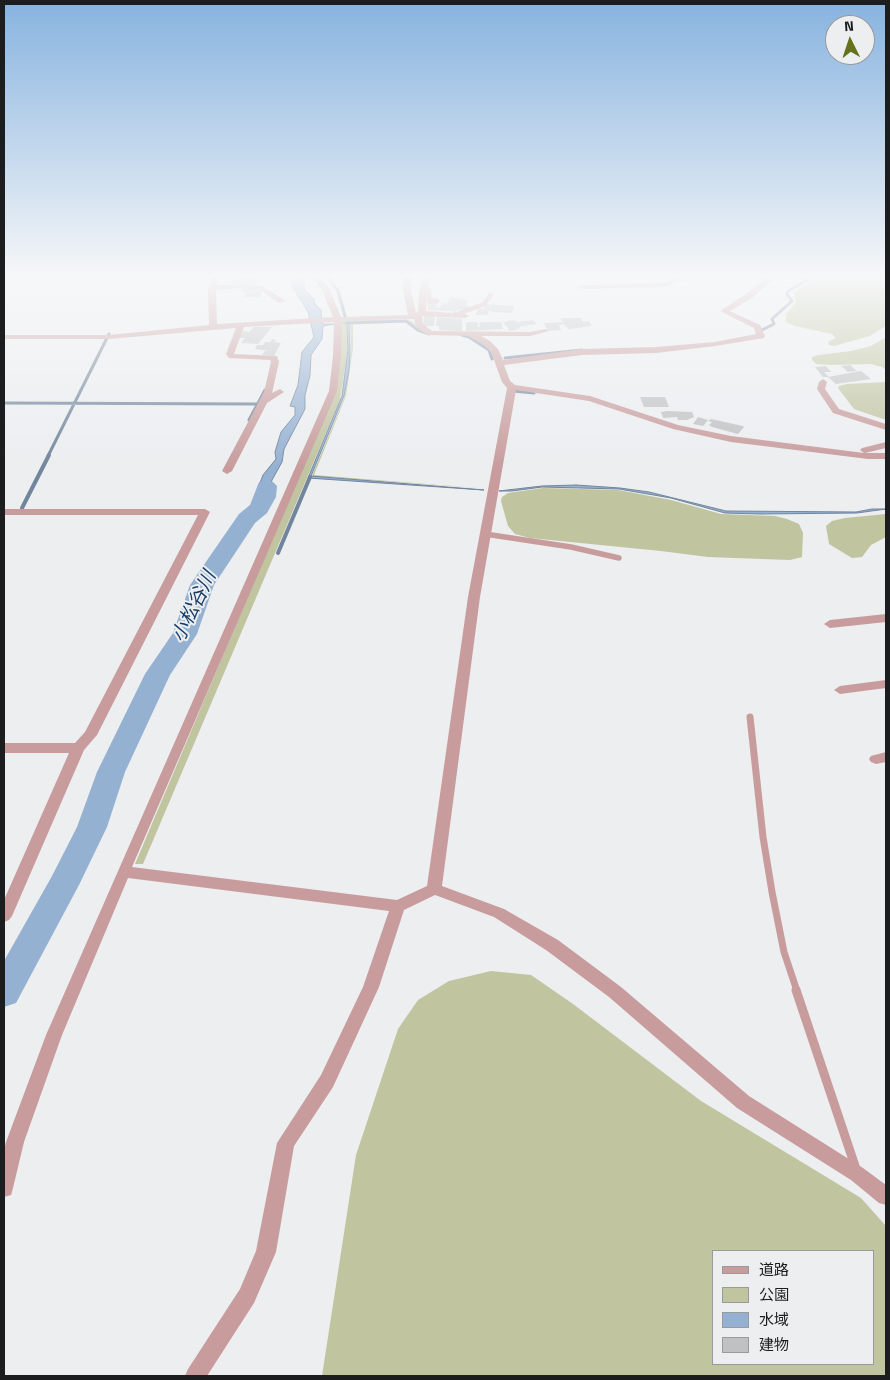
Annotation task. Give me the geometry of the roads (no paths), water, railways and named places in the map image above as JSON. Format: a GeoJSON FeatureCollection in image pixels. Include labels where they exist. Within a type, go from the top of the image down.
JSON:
{"type":"FeatureCollection","features":[{"type":"Feature","properties":{"kind":"street"},"geometry":{"type":"LineString","coordinates":[[227,471],[268,392],[275,362],[274,358],[232,356],[230,354],[235,339]]}},
{"type":"Feature","properties":{"kind":"street"},"geometry":{"type":"LineString","coordinates":[[4,1188],[15,1142],[51,1044],[123,872],[333,391],[337,356],[336,339]]}},
{"type":"Feature","properties":{"kind":"street"},"geometry":{"type":"LineString","coordinates":[[479,339],[495,351],[501,363],[506,382],[512,388],[590,399],[676,427],[731,439],[886,456]]}},
{"type":"Feature","properties":{"kind":"street"},"geometry":{"type":"LineString","coordinates":[[501,363],[582,352],[656,350],[741,339]]}},
{"type":"Feature","properties":{"kind":"street"},"geometry":{"type":"LineString","coordinates":[[823,382],[821,389],[836,411],[886,427]]}},
{"type":"Feature","properties":{"kind":"street"},"geometry":{"type":"LineString","coordinates":[[434,889],[474,597],[512,388]]}},
{"type":"Feature","properties":{"kind":"street"},"geometry":{"type":"LineString","coordinates":[[264,401],[280,392]]}},
{"type":"Feature","properties":{"kind":"street"},"geometry":{"type":"LineString","coordinates":[[830,450],[870,450],[886,445]]}},
{"type":"Feature","properties":{"kind":"street"},"geometry":{"type":"LineString","coordinates":[[4,512],[205,512],[90,735],[78,748],[4,916]]}},
{"type":"Feature","properties":{"kind":"street"},"geometry":{"type":"LineString","coordinates":[[830,624],[886,618]]}},
{"type":"Feature","properties":{"kind":"street"},"geometry":{"type":"LineString","coordinates":[[840,690],[886,684]]}},
{"type":"Feature","properties":{"kind":"street"},"geometry":{"type":"LineString","coordinates":[[4,748],[78,748]]}},
{"type":"Feature","properties":{"kind":"street"},"geometry":{"type":"LineString","coordinates":[[123,872],[398,906],[434,889],[499,913],[552,945],[615,992],[743,1102],[857,1174],[886,1196]]}},
{"type":"Feature","properties":{"kind":"street"},"geometry":{"type":"LineString","coordinates":[[195,1376],[247,1296],[266,1252],[286,1143],[335,1064],[371,986],[398,906]]}},
{"type":"Feature","properties":{"kind":"lane"},"geometry":{"type":"LineString","coordinates":[[485,534],[571,547],[619,558]]}},
{"type":"Feature","properties":{"kind":"lane"},"geometry":{"type":"LineString","coordinates":[[750,717],[764,837],[772,892],[784,952],[857,1174]]}},
{"type":"Feature","properties":{"kind":"water"},"geometry":{"type":"Polygon","coordinates":[[[312,339],[322,339],[311,355],[310,375],[305,395],[305,409],[284,449],[282,462],[272,480],[264,506],[259,513],[251,518],[251,508],[257,504],[261,494],[260,483],[263,475],[276,459],[275,452],[281,432],[295,415],[295,407],[290,406],[298,385],[302,352],[312,339]]]}},
{"type":"Feature","properties":{"kind":"water"},"geometry":{"type":"Polygon","coordinates":[[[348,339],[350,339],[349,370],[344,396],[311,476],[484,490],[308,478],[342,396],[348,339]]]}},
{"type":"Feature","properties":{"kind":"water"},"geometry":{"type":"Polygon","coordinates":[[[576,485],[620,488],[649,492],[726,511],[856,512],[886,509],[857,513],[725,513],[671,498],[619,489],[542,487],[499,491],[542,486],[576,485]]]}},
{"type":"Feature","properties":{"kind":"waterway"},"geometry":{"type":"LineString","coordinates":[[74,403],[106,339]]}},
{"type":"Feature","properties":{"kind":"waterway"},"geometry":{"type":"LineString","coordinates":[[473,339],[489,350],[492,359]]}},
{"type":"Feature","properties":{"kind":"waterway"},"geometry":{"type":"LineString","coordinates":[[505,358],[582,350]]}},
{"type":"Feature","properties":{"kind":"waterway"},"geometry":{"type":"LineString","coordinates":[[249,420],[265,390]]}},
{"type":"Feature","properties":{"kind":"waterway"},"geometry":{"type":"LineString","coordinates":[[513,391],[534,393]]}},
{"type":"Feature","properties":{"kind":"waterway"},"geometry":{"type":"LineString","coordinates":[[4,403],[74,403]]}},
{"type":"Feature","properties":{"kind":"waterway"},"geometry":{"type":"LineString","coordinates":[[48,456],[74,403]]}},
{"type":"Feature","properties":{"kind":"waterway"},"geometry":{"type":"LineString","coordinates":[[74,403],[257,404]]}},
{"type":"Feature","properties":{"kind":"waterway"},"geometry":{"type":"LineString","coordinates":[[22,508],[49,455]]}},
{"type":"Feature","properties":{"kind":"waterway"},"geometry":{"type":"LineString","coordinates":[[278,553],[310,477]]}},
{"type":"Feature","properties":{"kind":"waterway","name":"小松谷川"},"geometry":{"type":"LineString","coordinates":[[4,992],[63,885],[92,827],[111,772],[158,674],[185,634],[202,585],[247,519],[259,508],[265,497],[266,486]]}}]}
